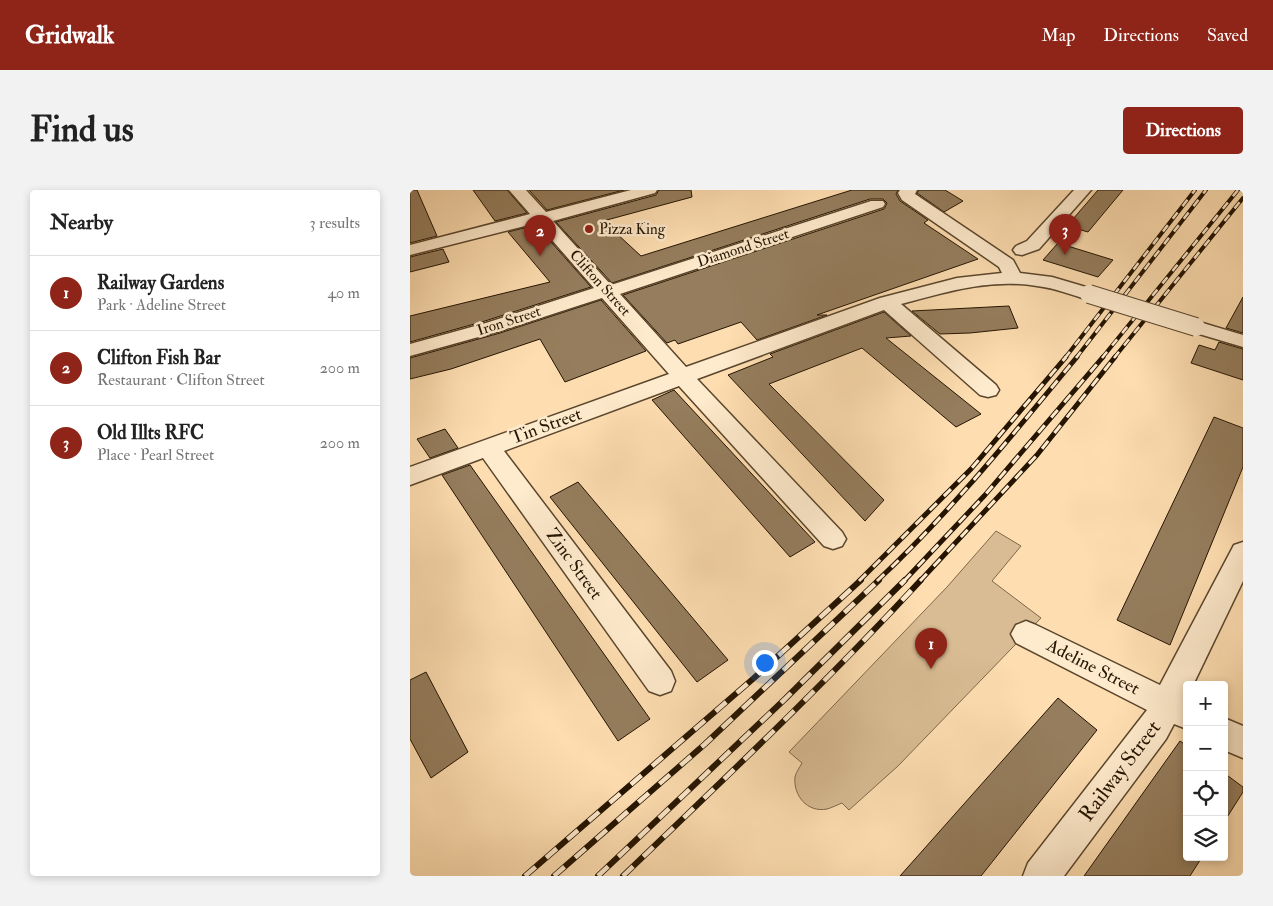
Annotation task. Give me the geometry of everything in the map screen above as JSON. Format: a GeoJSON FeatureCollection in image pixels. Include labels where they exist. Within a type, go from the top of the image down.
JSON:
{"type":"FeatureCollection","features":[{"type":"Feature","properties":{"kind":"street","name":"Clifton Street"},"geometry":{"type":"LineString","coordinates":[[517,190],[683,376],[834,539]]}},
{"type":"Feature","properties":{"kind":"street"},"geometry":{"type":"LineString","coordinates":[[410,250],[649,190]]}},
{"type":"Feature","properties":{"kind":"street"},"geometry":{"type":"LineString","coordinates":[[1022,250],[1032,245],[1083,190]]}},
{"type":"Feature","properties":{"kind":"street"},"geometry":{"type":"LineString","coordinates":[[908,194],[1007,264],[1013,277]]}},
{"type":"Feature","properties":{"kind":"street","name":"Diamond Street"},"geometry":{"type":"LineString","coordinates":[[607,291],[877,204]]}},
{"type":"Feature","properties":{"kind":"street","name":"Tin Street"},"geometry":{"type":"LineString","coordinates":[[410,476],[887,302],[968,281],[1013,277],[1042,281],[1243,341]]}},
{"type":"Feature","properties":{"kind":"street","name":"Iron Street"},"geometry":{"type":"LineString","coordinates":[[410,350],[607,291]]}},
{"type":"Feature","properties":{"kind":"street"},"geometry":{"type":"LineString","coordinates":[[887,302],[988,390]]}},
{"type":"Feature","properties":{"kind":"street","name":"Zinc Street"},"geometry":{"type":"LineString","coordinates":[[488,447],[660,681]]}},
{"type":"Feature","properties":{"kind":"street","name":"Railway Street"},"geometry":{"type":"LineString","coordinates":[[1041,876],[1154,728],[1177,710],[1243,553]]}},
{"type":"Feature","properties":{"kind":"street","name":"Adeline Street"},"geometry":{"type":"LineString","coordinates":[[1026,634],[1177,710]]}},
{"type":"Feature","properties":{"kind":"street"},"geometry":{"type":"LineString","coordinates":[[1228,735],[1243,742]]}},
{"type":"Feature","properties":{"kind":"shaded area"},"geometry":{"type":"Polygon","coordinates":[[[996,531],[1021,546],[992,581],[1041,618],[898,766],[849,810],[842,803],[829,809],[820,810],[808,805],[799,796],[795,784],[795,777],[802,763],[789,752],[947,587],[996,531]]]}},
{"type":"Feature","properties":{"kind":"building"},"geometry":{"type":"Polygon","coordinates":[[[410,190],[417,190],[437,236],[410,243],[410,190]]]}},
{"type":"Feature","properties":{"kind":"building"},"geometry":{"type":"Polygon","coordinates":[[[473,190],[507,190],[527,213],[495,221],[473,190]]]}},
{"type":"Feature","properties":{"kind":"building"},"geometry":{"type":"Polygon","coordinates":[[[529,190],[624,190],[547,210],[529,190]]]}},
{"type":"Feature","properties":{"kind":"building"},"geometry":{"type":"Polygon","coordinates":[[[659,190],[691,190],[692,197],[603,221],[641,256],[852,190],[898,190],[896,194],[900,201],[928,220],[924,223],[978,259],[817,315],[827,315],[757,340],[741,322],[678,344],[675,340],[667,343],[623,295],[884,209],[887,203],[883,199],[870,199],[612,283],[556,222],[656,195],[659,190]]]}},
{"type":"Feature","properties":{"kind":"building"},"geometry":{"type":"Polygon","coordinates":[[[919,190],[945,190],[963,201],[944,212],[917,193],[919,190]]]}},
{"type":"Feature","properties":{"kind":"building"},"geometry":{"type":"Polygon","coordinates":[[[1098,190],[1123,190],[1088,232],[1067,226],[1098,190]]]}},
{"type":"Feature","properties":{"kind":"building"},"geometry":{"type":"Polygon","coordinates":[[[536,225],[591,287],[485,321],[410,342],[410,316],[550,282],[508,232],[536,225]]]}},
{"type":"Feature","properties":{"kind":"building"},"geometry":{"type":"Polygon","coordinates":[[[1058,243],[1113,260],[1098,277],[1043,260],[1058,243]]]}},
{"type":"Feature","properties":{"kind":"building"},"geometry":{"type":"Polygon","coordinates":[[[443,249],[449,262],[410,272],[410,257],[443,249]]]}},
{"type":"Feature","properties":{"kind":"building"},"geometry":{"type":"Polygon","coordinates":[[[1243,297],[1243,333],[1226,328],[1243,297]]]}},
{"type":"Feature","properties":{"kind":"building"},"geometry":{"type":"Polygon","coordinates":[[[601,300],[646,351],[565,382],[540,339],[451,369],[410,379],[410,358],[500,333],[601,300]]]}},
{"type":"Feature","properties":{"kind":"building"},"geometry":{"type":"Polygon","coordinates":[[[1009,306],[1018,328],[970,333],[940,334],[912,311],[1009,306]]]}},
{"type":"Feature","properties":{"kind":"building"},"geometry":{"type":"Polygon","coordinates":[[[884,312],[911,336],[886,338],[981,414],[956,427],[862,348],[769,384],[884,500],[865,521],[728,375],[773,357],[770,354],[884,312]]]}},
{"type":"Feature","properties":{"kind":"building"},"geometry":{"type":"Polygon","coordinates":[[[1219,342],[1243,349],[1243,380],[1191,363],[1199,345],[1215,350],[1219,342]]]}},
{"type":"Feature","properties":{"kind":"building"},"geometry":{"type":"Polygon","coordinates":[[[674,390],[815,542],[790,557],[652,400],[674,390]]]}},
{"type":"Feature","properties":{"kind":"building"},"geometry":{"type":"Polygon","coordinates":[[[1214,417],[1243,428],[1243,467],[1170,645],[1117,620],[1214,417]]]}},
{"type":"Feature","properties":{"kind":"building"},"geometry":{"type":"Polygon","coordinates":[[[445,429],[458,448],[430,458],[417,439],[445,429]]]}},
{"type":"Feature","properties":{"kind":"building"},"geometry":{"type":"Polygon","coordinates":[[[470,465],[650,719],[618,741],[442,475],[470,465]]]}},
{"type":"Feature","properties":{"kind":"building"},"geometry":{"type":"Polygon","coordinates":[[[578,482],[728,660],[697,682],[550,497],[578,482]]]}},
{"type":"Feature","properties":{"kind":"building"},"geometry":{"type":"Polygon","coordinates":[[[426,672],[468,752],[431,778],[410,739],[410,680],[426,672]]]}},
{"type":"Feature","properties":{"kind":"building"},"geometry":{"type":"Polygon","coordinates":[[[1058,698],[1097,730],[981,876],[900,876],[1058,698]]]}},
{"type":"Feature","properties":{"kind":"building"},"geometry":{"type":"Polygon","coordinates":[[[1180,741],[1183,743],[1183,861],[1199,861],[1190,876],[1084,876],[1180,741]]]}},
{"type":"Feature","properties":{"kind":"building"},"geometry":{"type":"Polygon","coordinates":[[[1228,776],[1243,787],[1243,792],[1228,816],[1228,776]]]}},
{"type":"Feature","properties":{"kind":"railway"},"geometry":{"type":"LineString","coordinates":[[1065,358],[1195,190]]}},
{"type":"Feature","properties":{"kind":"railway"},"geometry":{"type":"LineString","coordinates":[[1076,358],[1206,190]]}},
{"type":"Feature","properties":{"kind":"railway"},"geometry":{"type":"LineString","coordinates":[[1102,358],[1238,190]]}},
{"type":"Feature","properties":{"kind":"railway"},"geometry":{"type":"LineString","coordinates":[[1114,358],[1243,198]]}},
{"type":"Feature","properties":{"kind":"railway"},"geometry":{"type":"LineString","coordinates":[[859,581],[971,469],[1066,357]]}},
{"type":"Feature","properties":{"kind":"railway"},"geometry":{"type":"LineString","coordinates":[[877,581],[955,501],[1077,357]]}},
{"type":"Feature","properties":{"kind":"railway"},"geometry":{"type":"LineString","coordinates":[[904,581],[985,495],[1103,357]]}},
{"type":"Feature","properties":{"kind":"railway"},"geometry":{"type":"LineString","coordinates":[[920,581],[1037,455],[1115,357]]}},
{"type":"Feature","properties":{"kind":"railway"},"geometry":{"type":"LineString","coordinates":[[525,876],[754,678],[861,580]]}},
{"type":"Feature","properties":{"kind":"railway"},"geometry":{"type":"LineString","coordinates":[[554,876],[705,744],[879,580]]}},
{"type":"Feature","properties":{"kind":"railway"},"geometry":{"type":"LineString","coordinates":[[623,876],[812,693],[921,580]]}},
{"type":"Feature","properties":{"kind":"railway"},"geometry":{"type":"LineString","coordinates":[[598,876],[785,699],[904,581]]}},
{"type":"Feature","properties":{"kind":"place","name":"Pizza King"},"geometry":{"type":"Point","coordinates":[589,229]}},
{"type":"Feature","properties":{"kind":"place","name":"Old Illts RFC"},"geometry":{"type":"Point","coordinates":[1065,255]}},
{"type":"Feature","properties":{"kind":"place","name":"Clifton Fish Bar"},"geometry":{"type":"Point","coordinates":[540,256]}},
{"type":"Feature","properties":{"kind":"place","name":"Railway Gardens"},"geometry":{"type":"Point","coordinates":[931,669]}}]}
